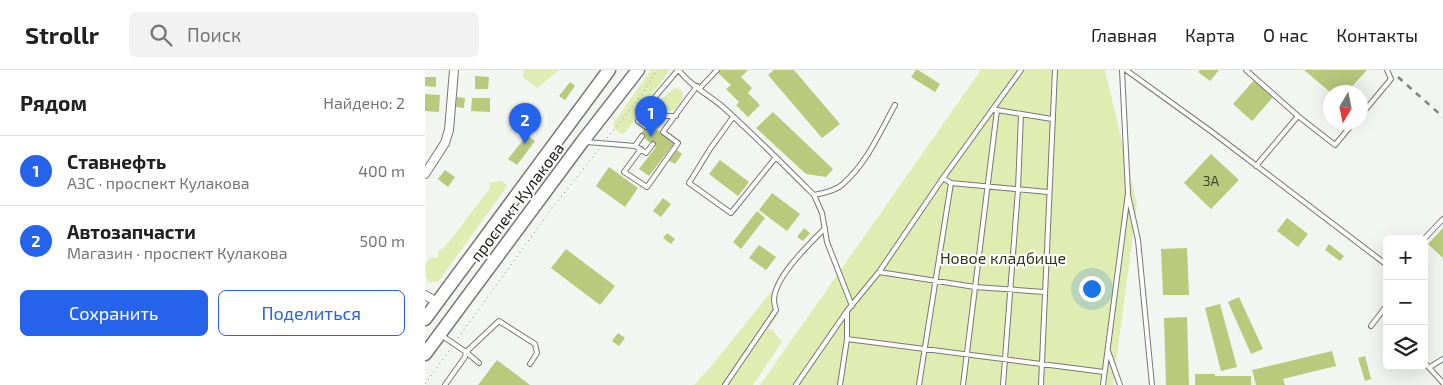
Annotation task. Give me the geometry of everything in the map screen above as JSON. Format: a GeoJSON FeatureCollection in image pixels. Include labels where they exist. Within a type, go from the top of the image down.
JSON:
{"type":"FeatureCollection","features":[{"type":"Feature","properties":{"kind":"main road","name":"проспект Кулакова"},"geometry":{"type":"LineString","coordinates":[[425,319],[609,70]]}},
{"type":"Feature","properties":{"kind":"main road","name":"проспект Кулакова"},"geometry":{"type":"LineString","coordinates":[[425,354],[582,142],[638,70]]}},
{"type":"Feature","properties":{"kind":"street"},"geometry":{"type":"LineString","coordinates":[[425,174],[445,143],[449,130],[454,70]]}},
{"type":"Feature","properties":{"kind":"street"},"geometry":{"type":"LineString","coordinates":[[425,295],[437,302]]}},
{"type":"Feature","properties":{"kind":"lane"},"geometry":{"type":"LineString","coordinates":[[646,127],[638,121],[649,104],[679,70],[683,76],[733,117],[814,195],[822,213],[827,242],[852,306]]}},
{"type":"Feature","properties":{"kind":"lane"},"geometry":{"type":"LineString","coordinates":[[641,150],[624,172],[647,187],[678,143],[662,133],[698,87],[717,70]]}},
{"type":"Feature","properties":{"kind":"lane"},"geometry":{"type":"LineString","coordinates":[[796,385],[847,311],[879,272],[943,178],[995,110],[1021,70]]}},
{"type":"Feature","properties":{"kind":"lane"},"geometry":{"type":"LineString","coordinates":[[1041,385],[1048,192],[1055,70]]}},
{"type":"Feature","properties":{"kind":"lane"},"geometry":{"type":"LineString","coordinates":[[1122,70],[1128,193],[1138,240],[1152,385]]}},
{"type":"Feature","properties":{"kind":"lane"},"geometry":{"type":"LineString","coordinates":[[1126,70],[1383,263]]}},
{"type":"Feature","properties":{"kind":"lane"},"geometry":{"type":"LineString","coordinates":[[1246,70],[1298,116],[1335,145],[1347,130]]}},
{"type":"Feature","properties":{"kind":"lane"},"geometry":{"type":"LineString","coordinates":[[1368,107],[1391,79],[1387,70]]}},
{"type":"Feature","properties":{"kind":"lane"},"geometry":{"type":"LineString","coordinates":[[649,104],[655,110],[667,116],[676,116]]}},
{"type":"Feature","properties":{"kind":"lane"},"geometry":{"type":"LineString","coordinates":[[814,195],[828,192],[842,184],[866,158],[895,105]]}},
{"type":"Feature","properties":{"kind":"lane"},"geometry":{"type":"LineString","coordinates":[[995,110],[1052,119]]}},
{"type":"Feature","properties":{"kind":"lane"},"geometry":{"type":"LineString","coordinates":[[963,385],[989,186],[995,110]]}},
{"type":"Feature","properties":{"kind":"lane"},"geometry":{"type":"LineString","coordinates":[[1003,385],[1018,189],[1021,114]]}},
{"type":"Feature","properties":{"kind":"lane"},"geometry":{"type":"LineString","coordinates":[[1256,166],[1298,116]]}},
{"type":"Feature","properties":{"kind":"lane"},"geometry":{"type":"LineString","coordinates":[[733,117],[689,183],[731,213],[776,157]]}},
{"type":"Feature","properties":{"kind":"lane"},"geometry":{"type":"LineString","coordinates":[[635,146],[642,136]]}},
{"type":"Feature","properties":{"kind":"lane"},"geometry":{"type":"LineString","coordinates":[[582,142],[635,146],[646,153],[653,144]]}},
{"type":"Feature","properties":{"kind":"lane"},"geometry":{"type":"LineString","coordinates":[[943,178],[951,183],[1048,192]]}},
{"type":"Feature","properties":{"kind":"lane"},"geometry":{"type":"LineString","coordinates":[[919,385],[951,183]]}},
{"type":"Feature","properties":{"kind":"lane"},"geometry":{"type":"LineString","coordinates":[[1103,385],[1128,193]]}},
{"type":"Feature","properties":{"kind":"lane"},"geometry":{"type":"LineString","coordinates":[[1428,235],[1443,219]]}},
{"type":"Feature","properties":{"kind":"lane"},"geometry":{"type":"LineString","coordinates":[[725,385],[775,310],[774,298],[778,286],[787,271],[825,228]]}},
{"type":"Feature","properties":{"kind":"lane"},"geometry":{"type":"LineString","coordinates":[[879,272],[975,286],[1044,292]]}},
{"type":"Feature","properties":{"kind":"lane"},"geometry":{"type":"LineString","coordinates":[[1371,326],[1383,310]]}},
{"type":"Feature","properties":{"kind":"lane"},"geometry":{"type":"LineString","coordinates":[[840,385],[847,339],[847,311]]}},
{"type":"Feature","properties":{"kind":"lane"},"geometry":{"type":"LineString","coordinates":[[445,385],[465,357],[466,352],[499,322],[535,344],[537,353],[530,364]]}},
{"type":"Feature","properties":{"kind":"lane"},"geometry":{"type":"LineString","coordinates":[[439,334],[479,362]]}},
{"type":"Feature","properties":{"kind":"lane"},"geometry":{"type":"LineString","coordinates":[[847,339],[1104,372]]}},
{"type":"Feature","properties":{"kind":"lane"},"geometry":{"type":"LineString","coordinates":[[1107,349],[1120,385]]}},
{"type":"Feature","properties":{"kind":"lane"},"geometry":{"type":"LineString","coordinates":[[1443,359],[1430,367],[1443,383]]}},
{"type":"Feature","properties":{"kind":"path"},"geometry":{"type":"LineString","coordinates":[[425,384],[550,211],[643,93],[657,70]]}},
{"type":"Feature","properties":{"kind":"green space"},"geometry":{"type":"Polygon","coordinates":[[[523,70],[559,70],[537,88],[523,77],[523,70]]]}},
{"type":"Feature","properties":{"kind":"green space"},"geometry":{"type":"Polygon","coordinates":[[[651,70],[669,70],[623,134],[615,129],[613,124],[651,70]]]}},
{"type":"Feature","properties":{"kind":"green space","name":"Новое кладбище"},"geometry":{"type":"Polygon","coordinates":[[[981,70],[1105,70],[1137,205],[1113,385],[760,385],[981,70]]]}},
{"type":"Feature","properties":{"kind":"green space"},"geometry":{"type":"Polygon","coordinates":[[[675,88],[682,90],[683,96],[674,111],[663,111],[656,108],[655,104],[675,88]]]}},
{"type":"Feature","properties":{"kind":"green space"},"geometry":{"type":"Polygon","coordinates":[[[501,181],[506,184],[505,189],[438,282],[429,282],[426,277],[425,265],[430,258],[438,258],[438,251],[445,247],[490,188],[490,183],[501,181]]]}},
{"type":"Feature","properties":{"kind":"green space"},"geometry":{"type":"Polygon","coordinates":[[[771,292],[777,316],[768,329],[773,330],[782,342],[753,385],[694,385],[713,364],[771,292]]]}},
{"type":"Feature","properties":{"kind":"building"},"geometry":{"type":"Polygon","coordinates":[[[720,70],[748,70],[741,77],[752,88],[748,93],[760,105],[748,117],[736,105],[739,102],[726,89],[731,85],[718,73],[720,70]]]}},
{"type":"Feature","properties":{"kind":"building"},"geometry":{"type":"Polygon","coordinates":[[[774,70],[794,70],[840,124],[822,138],[768,75],[774,70]]]}},
{"type":"Feature","properties":{"kind":"building"},"geometry":{"type":"Polygon","coordinates":[[[916,70],[940,84],[935,92],[911,77],[916,70]]]}},
{"type":"Feature","properties":{"kind":"building"},"geometry":{"type":"Polygon","coordinates":[[[1200,70],[1219,70],[1210,81],[1198,72],[1200,70]]]}},
{"type":"Feature","properties":{"kind":"building"},"geometry":{"type":"Polygon","coordinates":[[[1304,70],[1367,70],[1353,85],[1323,86],[1304,70]]]}},
{"type":"Feature","properties":{"kind":"building"},"geometry":{"type":"Polygon","coordinates":[[[475,76],[489,77],[488,89],[475,89],[475,76]]]}},
{"type":"Feature","properties":{"kind":"building"},"geometry":{"type":"Polygon","coordinates":[[[425,77],[436,77],[436,87],[425,86],[425,77]]]}},
{"type":"Feature","properties":{"kind":"building"},"geometry":{"type":"Polygon","coordinates":[[[1255,79],[1274,96],[1252,121],[1233,104],[1255,79]]]}},
{"type":"Feature","properties":{"kind":"building"},"geometry":{"type":"Polygon","coordinates":[[[570,82],[575,86],[565,100],[559,96],[570,82]]]}},
{"type":"Feature","properties":{"kind":"building"},"geometry":{"type":"Polygon","coordinates":[[[425,94],[440,95],[439,112],[425,111],[425,94]]]}},
{"type":"Feature","properties":{"kind":"building"},"geometry":{"type":"Polygon","coordinates":[[[457,97],[465,98],[464,108],[456,107],[457,97]]]}},
{"type":"Feature","properties":{"kind":"building"},"geometry":{"type":"Polygon","coordinates":[[[472,98],[490,98],[490,112],[471,111],[472,98]]]}},
{"type":"Feature","properties":{"kind":"building"},"geometry":{"type":"Polygon","coordinates":[[[657,112],[666,119],[657,130],[675,142],[649,176],[639,169],[656,147],[640,135],[657,112]]]}},
{"type":"Feature","properties":{"kind":"building"},"geometry":{"type":"Polygon","coordinates":[[[773,112],[833,169],[826,177],[806,174],[756,128],[773,112]]]}},
{"type":"Feature","properties":{"kind":"building"},"geometry":{"type":"Polygon","coordinates":[[[527,135],[535,141],[517,165],[508,159],[527,135]]]}},
{"type":"Feature","properties":{"kind":"building"},"geometry":{"type":"Polygon","coordinates":[[[677,150],[682,154],[675,164],[669,161],[677,150]]]}},
{"type":"Feature","properties":{"kind":"building"},"geometry":{"type":"Polygon","coordinates":[[[1211,154],[1239,180],[1211,209],[1184,183],[1211,154]]]}},
{"type":"Feature","properties":{"kind":"building"},"geometry":{"type":"Polygon","coordinates":[[[720,160],[749,182],[738,196],[709,174],[720,160]]]}},
{"type":"Feature","properties":{"kind":"building"},"geometry":{"type":"Polygon","coordinates":[[[609,167],[638,188],[625,207],[596,186],[609,167]]]}},
{"type":"Feature","properties":{"kind":"building"},"geometry":{"type":"Polygon","coordinates":[[[445,170],[455,177],[448,187],[438,179],[445,170]]]}},
{"type":"Feature","properties":{"kind":"building"},"geometry":{"type":"Polygon","coordinates":[[[772,193],[800,214],[787,231],[759,210],[772,193]]]}},
{"type":"Feature","properties":{"kind":"building"},"geometry":{"type":"Polygon","coordinates":[[[663,198],[671,204],[661,217],[653,211],[663,198]]]}},
{"type":"Feature","properties":{"kind":"building"},"geometry":{"type":"Polygon","coordinates":[[[757,211],[765,218],[741,249],[733,242],[757,211]]]}},
{"type":"Feature","properties":{"kind":"building"},"geometry":{"type":"Polygon","coordinates":[[[1287,218],[1308,234],[1298,247],[1277,231],[1287,218]]]}},
{"type":"Feature","properties":{"kind":"building"},"geometry":{"type":"Polygon","coordinates":[[[804,228],[810,233],[803,241],[797,237],[804,228]]]}},
{"type":"Feature","properties":{"kind":"building"},"geometry":{"type":"Polygon","coordinates":[[[1443,228],[1443,258],[1428,244],[1443,228]]]}},
{"type":"Feature","properties":{"kind":"building"},"geometry":{"type":"Polygon","coordinates":[[[667,233],[675,239],[671,244],[663,238],[667,233]]]}},
{"type":"Feature","properties":{"kind":"building"},"geometry":{"type":"Polygon","coordinates":[[[1329,244],[1344,256],[1340,261],[1325,250],[1329,244]]]}},
{"type":"Feature","properties":{"kind":"building"},"geometry":{"type":"Polygon","coordinates":[[[759,245],[776,257],[766,270],[749,258],[759,245]]]}},
{"type":"Feature","properties":{"kind":"building"},"geometry":{"type":"Polygon","coordinates":[[[1187,248],[1189,295],[1163,295],[1161,249],[1187,248]]]}},
{"type":"Feature","properties":{"kind":"building"},"geometry":{"type":"Polygon","coordinates":[[[566,249],[615,286],[600,305],[551,268],[566,249]]]}},
{"type":"Feature","properties":{"kind":"building"},"geometry":{"type":"Polygon","coordinates":[[[1239,297],[1263,349],[1251,354],[1228,302],[1239,297]]]}},
{"type":"Feature","properties":{"kind":"building"},"geometry":{"type":"Polygon","coordinates":[[[1220,304],[1237,367],[1221,371],[1205,308],[1220,304]]]}},
{"type":"Feature","properties":{"kind":"building"},"geometry":{"type":"Polygon","coordinates":[[[1187,317],[1189,385],[1166,385],[1164,318],[1187,317]]]}},
{"type":"Feature","properties":{"kind":"building"},"geometry":{"type":"Polygon","coordinates":[[[618,333],[625,338],[619,346],[612,341],[618,333]]]}},
{"type":"Feature","properties":{"kind":"building"},"geometry":{"type":"Polygon","coordinates":[[[1332,351],[1336,366],[1283,379],[1285,385],[1256,385],[1252,370],[1332,351]]]}},
{"type":"Feature","properties":{"kind":"building"},"geometry":{"type":"Polygon","coordinates":[[[1365,356],[1371,379],[1365,381],[1358,358],[1365,356]]]}},
{"type":"Feature","properties":{"kind":"building"},"geometry":{"type":"Polygon","coordinates":[[[497,360],[530,385],[478,385],[497,360]]]}},
{"type":"Feature","properties":{"kind":"building"},"geometry":{"type":"Polygon","coordinates":[[[1195,374],[1251,376],[1251,385],[1195,385],[1195,374]]]}},
{"type":"Feature","properties":{"kind":"railway"},"geometry":{"type":"LineString","coordinates":[[1398,77],[1443,117]]}},
{"type":"Feature","properties":{"kind":"place","name":"Ставнефть"},"geometry":{"type":"Point","coordinates":[651,137]}},
{"type":"Feature","properties":{"kind":"place","name":"Автозапчасти"},"geometry":{"type":"Point","coordinates":[525,144]}}]}
